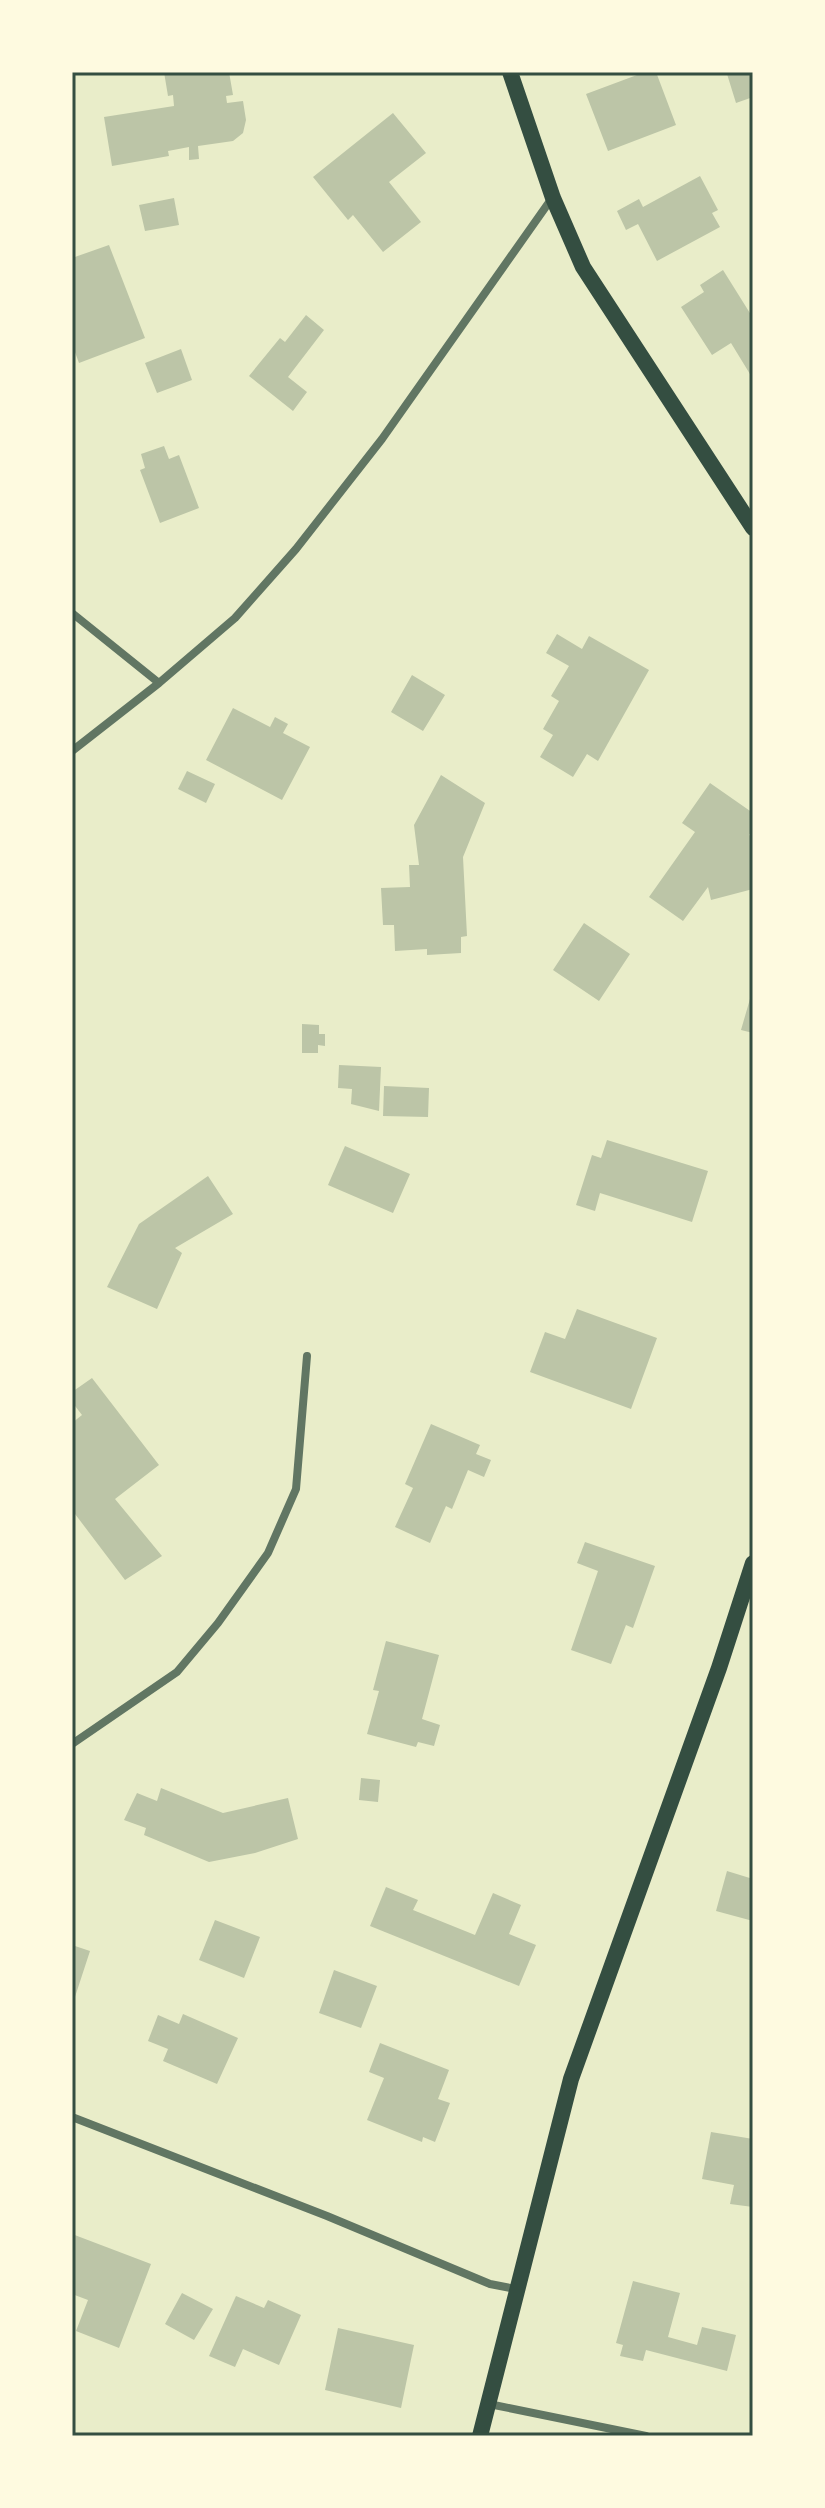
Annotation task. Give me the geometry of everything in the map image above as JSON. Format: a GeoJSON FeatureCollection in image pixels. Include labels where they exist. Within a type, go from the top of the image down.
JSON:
{"type":"FeatureCollection","features":[{"type":"Feature","properties":{"kind":"main road"},"geometry":{"type":"LineString","coordinates":[[510,72],[553,198],[583,267],[753,528]]}},
{"type":"Feature","properties":{"kind":"main road"},"geometry":{"type":"LineString","coordinates":[[480,2436],[571,2079],[719,1668],[753,1563]]}},
{"type":"Feature","properties":{"kind":"street"},"geometry":{"type":"LineString","coordinates":[[72,751],[235,618],[296,549],[382,439],[553,198]]}},
{"type":"Feature","properties":{"kind":"street"},"geometry":{"type":"LineString","coordinates":[[72,613],[159,683]]}},
{"type":"Feature","properties":{"kind":"street"},"geometry":{"type":"LineString","coordinates":[[72,1744],[177,1672],[218,1623],[268,1553],[296,1489],[307,1356]]}},
{"type":"Feature","properties":{"kind":"street"},"geometry":{"type":"LineString","coordinates":[[72,2117],[327,2216],[490,2284],[516,2289]]}},
{"type":"Feature","properties":{"kind":"street"},"geometry":{"type":"LineString","coordinates":[[489,2404],[646,2436]]}},
{"type":"Feature","properties":{"kind":"building"},"geometry":{"type":"Polygon","coordinates":[[[164,72],[229,72],[233,95],[226,96],[227,103],[243,101],[246,120],[243,133],[233,141],[198,146],[199,159],[189,160],[189,147],[168,151],[169,156],[112,166],[104,117],[174,106],[173,95],[168,96],[164,72]]]}},
{"type":"Feature","properties":{"kind":"building"},"geometry":{"type":"Polygon","coordinates":[[[645,72],[656,72],[676,125],[608,151],[586,94],[645,72]]]}},
{"type":"Feature","properties":{"kind":"building"},"geometry":{"type":"Polygon","coordinates":[[[753,72],[753,97],[736,103],[727,74],[753,72]]]}},
{"type":"Feature","properties":{"kind":"building"},"geometry":{"type":"Polygon","coordinates":[[[393,113],[426,153],[389,182],[421,222],[383,252],[353,215],[348,220],[313,177],[393,113]]]}},
{"type":"Feature","properties":{"kind":"building"},"geometry":{"type":"Polygon","coordinates":[[[700,176],[718,210],[712,213],[720,227],[657,261],[638,224],[626,230],[617,211],[639,199],[643,207],[700,176]]]}},
{"type":"Feature","properties":{"kind":"building"},"geometry":{"type":"Polygon","coordinates":[[[174,198],[179,225],[145,231],[139,205],[174,198]]]}},
{"type":"Feature","properties":{"kind":"building"},"geometry":{"type":"Polygon","coordinates":[[[109,245],[145,338],[79,363],[72,344],[72,258],[109,245]]]}},
{"type":"Feature","properties":{"kind":"building"},"geometry":{"type":"Polygon","coordinates":[[[723,270],[753,318],[753,379],[731,343],[712,355],[681,307],[704,292],[700,285],[723,270]]]}},
{"type":"Feature","properties":{"kind":"building"},"geometry":{"type":"Polygon","coordinates":[[[306,315],[324,330],[288,377],[307,392],[293,411],[249,376],[280,338],[285,342],[306,315]]]}},
{"type":"Feature","properties":{"kind":"building"},"geometry":{"type":"Polygon","coordinates":[[[181,349],[192,380],[157,393],[145,363],[181,349]]]}},
{"type":"Feature","properties":{"kind":"building"},"geometry":{"type":"Polygon","coordinates":[[[164,446],[169,459],[179,455],[199,508],[160,523],[140,470],[145,468],[141,454],[164,446]]]}},
{"type":"Feature","properties":{"kind":"building"},"geometry":{"type":"Polygon","coordinates":[[[557,634],[582,649],[589,636],[649,670],[598,761],[587,754],[573,777],[540,757],[553,735],[543,729],[559,701],[551,696],[569,666],[546,653],[557,634]]]}},
{"type":"Feature","properties":{"kind":"building"},"geometry":{"type":"Polygon","coordinates":[[[412,675],[445,695],[423,731],[391,712],[412,675]]]}},
{"type":"Feature","properties":{"kind":"building"},"geometry":{"type":"Polygon","coordinates":[[[233,708],[270,727],[275,717],[288,724],[283,733],[310,747],[282,800],[206,760],[233,708]]]}},
{"type":"Feature","properties":{"kind":"building"},"geometry":{"type":"Polygon","coordinates":[[[187,771],[215,784],[206,803],[178,789],[187,771]]]}},
{"type":"Feature","properties":{"kind":"building"},"geometry":{"type":"Polygon","coordinates":[[[441,775],[485,803],[463,857],[467,936],[461,937],[461,953],[427,955],[427,949],[395,951],[394,925],[383,925],[381,888],[410,887],[409,865],[419,865],[414,825],[441,775]]]}},
{"type":"Feature","properties":{"kind":"building"},"geometry":{"type":"Polygon","coordinates":[[[710,783],[753,813],[753,829],[749,835],[753,837],[753,889],[711,900],[708,887],[683,921],[649,897],[695,832],[682,823],[710,783]]]}},
{"type":"Feature","properties":{"kind":"building"},"geometry":{"type":"Polygon","coordinates":[[[584,923],[630,954],[599,1001],[553,970],[584,923]]]}},
{"type":"Feature","properties":{"kind":"building"},"geometry":{"type":"Polygon","coordinates":[[[753,992],[753,1033],[741,1030],[753,992]]]}},
{"type":"Feature","properties":{"kind":"building"},"geometry":{"type":"Polygon","coordinates":[[[302,1024],[319,1025],[319,1034],[325,1034],[325,1046],[318,1045],[318,1053],[302,1053],[302,1024]]]}},
{"type":"Feature","properties":{"kind":"building"},"geometry":{"type":"Polygon","coordinates":[[[339,1065],[381,1067],[379,1111],[351,1104],[352,1089],[338,1088],[339,1065]]]}},
{"type":"Feature","properties":{"kind":"building"},"geometry":{"type":"Polygon","coordinates":[[[384,1086],[429,1088],[428,1117],[383,1116],[384,1086]]]}},
{"type":"Feature","properties":{"kind":"building"},"geometry":{"type":"Polygon","coordinates":[[[607,1140],[708,1171],[692,1222],[600,1193],[595,1211],[576,1205],[592,1155],[601,1158],[607,1140]]]}},
{"type":"Feature","properties":{"kind":"building"},"geometry":{"type":"Polygon","coordinates":[[[345,1146],[410,1174],[393,1213],[328,1185],[345,1146]]]}},
{"type":"Feature","properties":{"kind":"building"},"geometry":{"type":"Polygon","coordinates":[[[208,1176],[233,1214],[175,1248],[182,1253],[157,1309],[107,1287],[139,1224],[208,1176]]]}},
{"type":"Feature","properties":{"kind":"building"},"geometry":{"type":"Polygon","coordinates":[[[577,1309],[657,1338],[631,1409],[530,1372],[545,1332],[565,1339],[577,1309]]]}},
{"type":"Feature","properties":{"kind":"building"},"geometry":{"type":"Polygon","coordinates":[[[92,1378],[159,1465],[115,1499],[162,1556],[125,1580],[72,1510],[72,1423],[82,1415],[72,1402],[72,1392],[92,1378]]]}},
{"type":"Feature","properties":{"kind":"building"},"geometry":{"type":"Polygon","coordinates":[[[431,1424],[480,1445],[476,1454],[491,1460],[484,1477],[468,1470],[452,1509],[446,1506],[430,1543],[395,1527],[413,1488],[405,1484],[431,1424]]]}},
{"type":"Feature","properties":{"kind":"building"},"geometry":{"type":"Polygon","coordinates":[[[585,1542],[655,1566],[633,1628],[626,1625],[611,1664],[571,1650],[598,1571],[577,1563],[585,1542]]]}},
{"type":"Feature","properties":{"kind":"building"},"geometry":{"type":"Polygon","coordinates":[[[386,1641],[439,1655],[422,1719],[440,1725],[434,1746],[418,1742],[416,1747],[367,1734],[379,1691],[373,1690],[386,1641]]]}},
{"type":"Feature","properties":{"kind":"building"},"geometry":{"type":"Polygon","coordinates":[[[361,1778],[380,1780],[378,1802],[359,1800],[361,1778]]]}},
{"type":"Feature","properties":{"kind":"building"},"geometry":{"type":"Polygon","coordinates":[[[161,1788],[223,1813],[288,1798],[298,1839],[255,1853],[209,1862],[144,1835],[146,1828],[124,1820],[137,1793],[157,1801],[161,1788]]]}},
{"type":"Feature","properties":{"kind":"building"},"geometry":{"type":"Polygon","coordinates":[[[727,1871],[753,1879],[753,1921],[716,1911],[727,1871]]]}},
{"type":"Feature","properties":{"kind":"building"},"geometry":{"type":"Polygon","coordinates":[[[386,1887],[418,1900],[413,1910],[475,1935],[493,1893],[521,1905],[509,1934],[536,1945],[519,1986],[370,1926],[386,1887]]]}},
{"type":"Feature","properties":{"kind":"building"},"geometry":{"type":"Polygon","coordinates":[[[215,1920],[260,1937],[244,1978],[199,1960],[215,1920]]]}},
{"type":"Feature","properties":{"kind":"building"},"geometry":{"type":"Polygon","coordinates":[[[72,1945],[90,1951],[73,2003],[72,2003],[72,1945]]]}},
{"type":"Feature","properties":{"kind":"building"},"geometry":{"type":"Polygon","coordinates":[[[334,1970],[377,1986],[361,2028],[319,2013],[334,1970]]]}},
{"type":"Feature","properties":{"kind":"building"},"geometry":{"type":"Polygon","coordinates":[[[183,2014],[238,2038],[217,2084],[163,2061],[168,2049],[148,2041],[158,2015],[179,2024],[183,2014]]]}},
{"type":"Feature","properties":{"kind":"building"},"geometry":{"type":"Polygon","coordinates":[[[380,2043],[449,2070],[438,2099],[450,2103],[435,2142],[423,2137],[422,2142],[367,2120],[384,2078],[369,2072],[380,2043]]]}},
{"type":"Feature","properties":{"kind":"building"},"geometry":{"type":"Polygon","coordinates":[[[711,2132],[753,2139],[753,2207],[730,2204],[734,2185],[702,2179],[711,2132]]]}},
{"type":"Feature","properties":{"kind":"building"},"geometry":{"type":"Polygon","coordinates":[[[72,2234],[151,2264],[119,2348],[76,2331],[88,2300],[72,2294],[72,2234]]]}},
{"type":"Feature","properties":{"kind":"building"},"geometry":{"type":"Polygon","coordinates":[[[633,2281],[680,2293],[668,2337],[697,2345],[702,2327],[736,2335],[727,2371],[646,2350],[643,2361],[620,2356],[623,2345],[616,2343],[633,2281]]]}},
{"type":"Feature","properties":{"kind":"building"},"geometry":{"type":"Polygon","coordinates":[[[182,2293],[213,2309],[194,2340],[165,2324],[182,2293]]]}},
{"type":"Feature","properties":{"kind":"building"},"geometry":{"type":"Polygon","coordinates":[[[236,2296],[264,2308],[268,2300],[301,2315],[279,2365],[243,2349],[235,2367],[209,2356],[236,2296]]]}},
{"type":"Feature","properties":{"kind":"building"},"geometry":{"type":"Polygon","coordinates":[[[338,2328],[414,2345],[401,2408],[325,2390],[338,2328]]]}}]}
